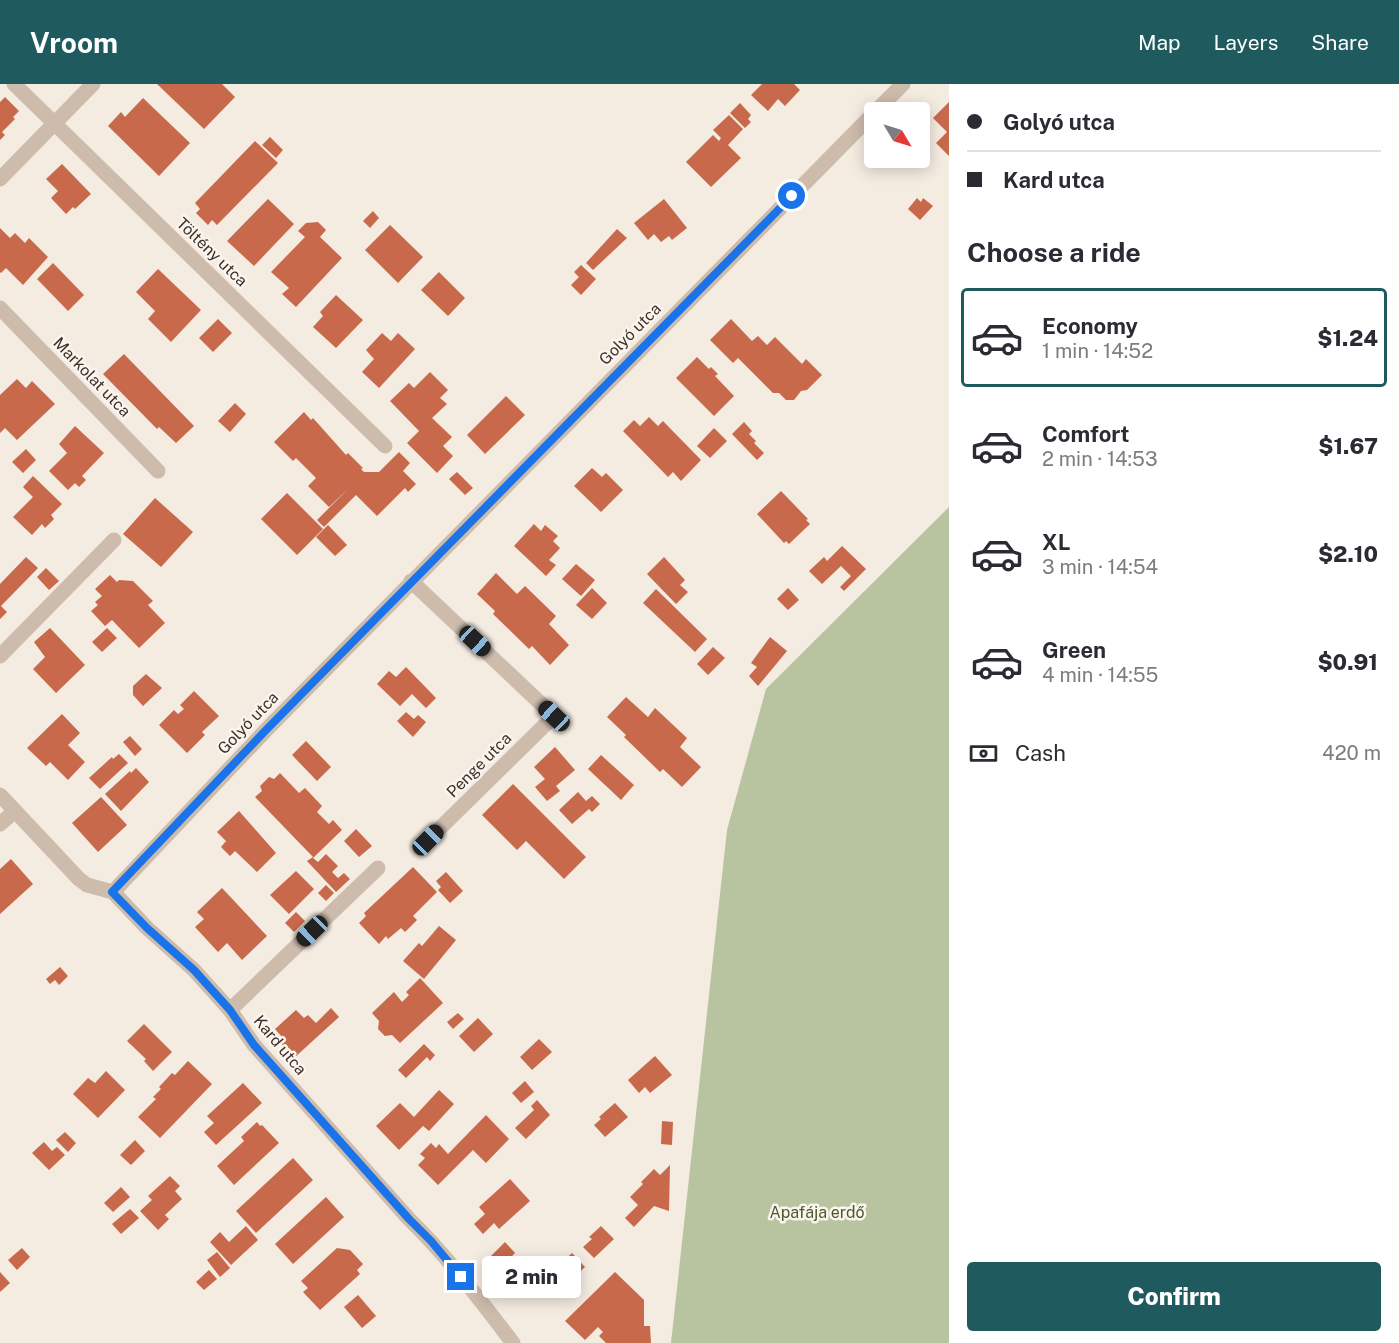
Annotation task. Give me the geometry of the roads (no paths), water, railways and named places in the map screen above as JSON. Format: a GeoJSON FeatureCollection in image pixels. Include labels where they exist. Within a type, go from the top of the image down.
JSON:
{"type":"FeatureCollection","features":[{"type":"Feature","properties":{"kind":"street","name":"Töltény utca"},"geometry":{"type":"LineString","coordinates":[[14,84],[384,446]]}},
{"type":"Feature","properties":{"kind":"street"},"geometry":{"type":"LineString","coordinates":[[0,179],[93,84]]}},
{"type":"Feature","properties":{"kind":"street","name":"Golyó utca"},"geometry":{"type":"LineString","coordinates":[[886,102],[903,84]]}},
{"type":"Feature","properties":{"kind":"street","name":"Golyó utca"},"geometry":{"type":"LineString","coordinates":[[112,892],[411,581],[864,124]]}},
{"type":"Feature","properties":{"kind":"street","name":"Markolat utca"},"geometry":{"type":"LineString","coordinates":[[0,308],[158,471]]}},
{"type":"Feature","properties":{"kind":"street"},"geometry":{"type":"LineString","coordinates":[[0,656],[114,540]]}},
{"type":"Feature","properties":{"kind":"street","name":"Penge utca"},"geometry":{"type":"LineString","coordinates":[[411,581],[554,716],[428,840]]}},
{"type":"Feature","properties":{"kind":"street","name":"Kard utca"},"geometry":{"type":"LineString","coordinates":[[0,795],[79,879],[87,885],[112,892],[147,928],[194,970],[230,1010],[254,1045],[431,1241],[513,1343]]}},
{"type":"Feature","properties":{"kind":"street"},"geometry":{"type":"LineString","coordinates":[[0,824],[15,811]]}},
{"type":"Feature","properties":{"kind":"street"},"geometry":{"type":"LineString","coordinates":[[230,1010],[378,868]]}},
{"type":"Feature","properties":{"kind":"park label","name":"Apafája erdő"},"geometry":{"type":"Point","coordinates":[817,1212]}}]}
